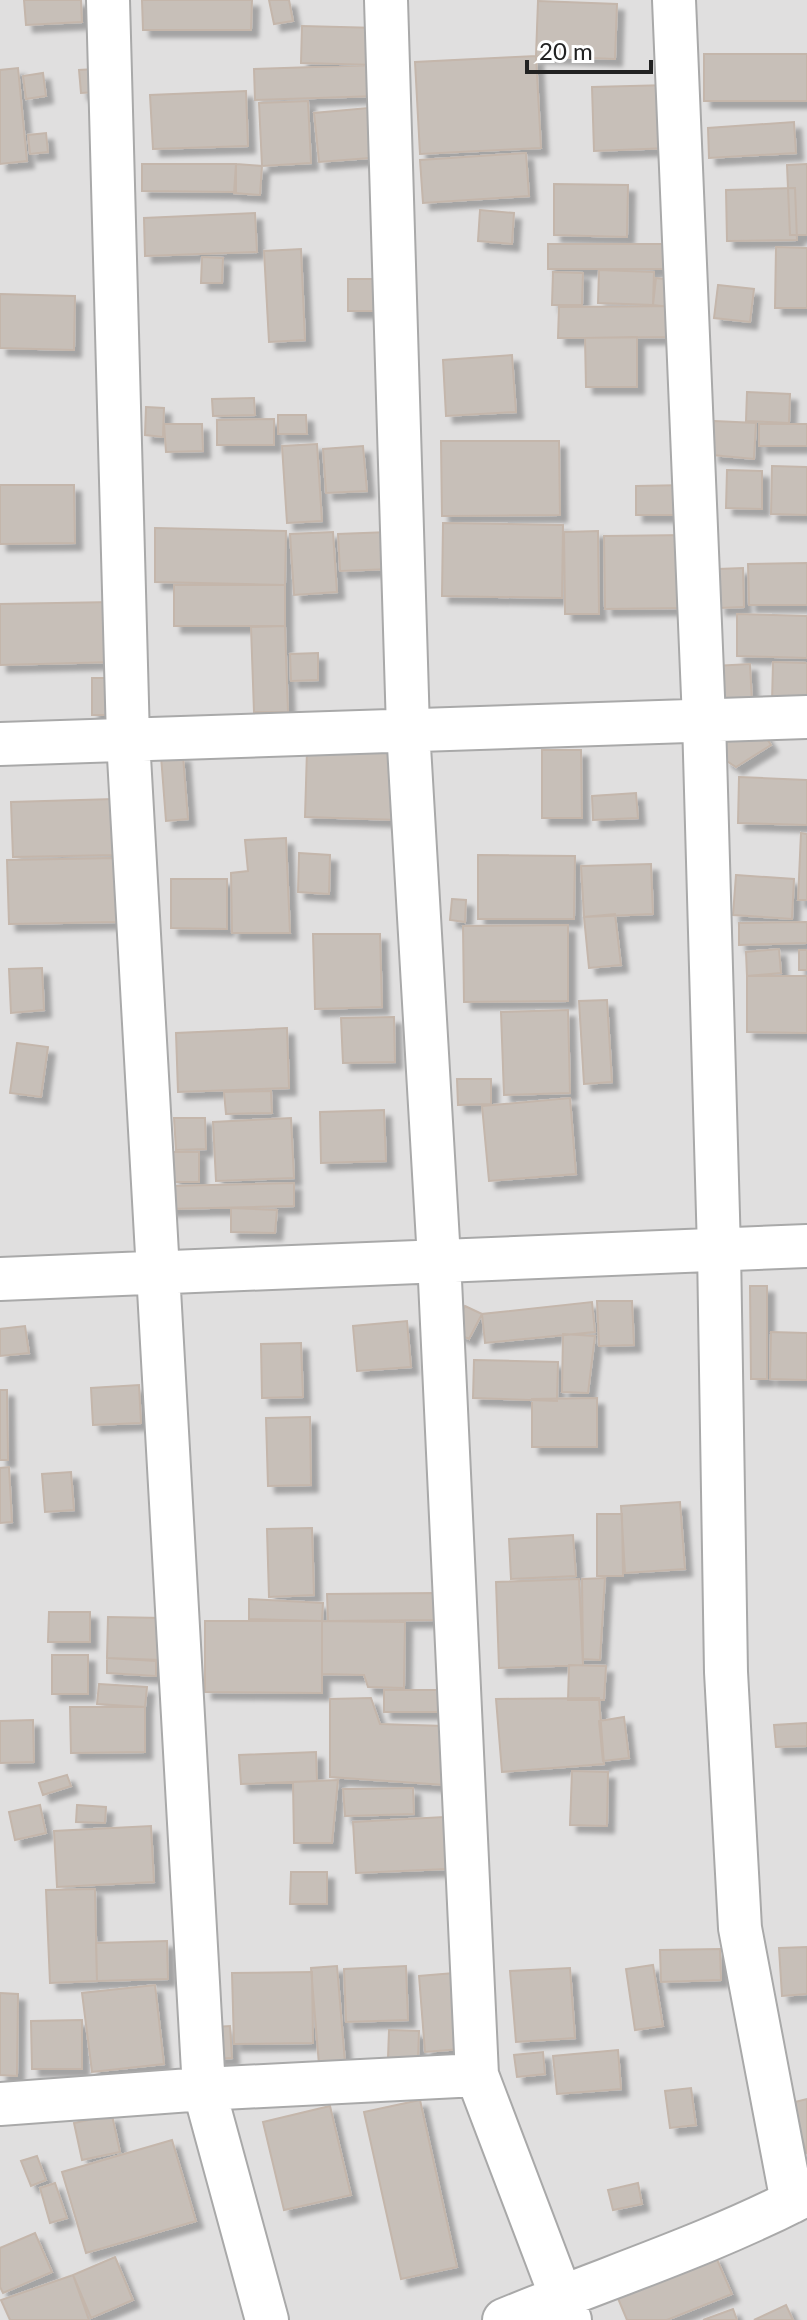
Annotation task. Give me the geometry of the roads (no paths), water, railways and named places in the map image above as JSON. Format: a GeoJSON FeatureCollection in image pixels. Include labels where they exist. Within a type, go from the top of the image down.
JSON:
{"type":"FeatureCollection","features":[{"type":"Feature","properties":{"kind":"street"},"geometry":{"type":"LineString","coordinates":[[108,0],[128,739],[204,2089],[267,2320]]}},
{"type":"Feature","properties":{"kind":"street"},"geometry":{"type":"LineString","coordinates":[[386,0],[408,729],[439,1259],[477,2075],[564,2308]]}},
{"type":"Feature","properties":{"kind":"street"},"geometry":{"type":"LineString","coordinates":[[504,2320],[564,2308],[800,2198],[740,1928],[726,1672],[719,1250],[704,720],[674,0]]}},
{"type":"Feature","properties":{"kind":"street"},"geometry":{"type":"LineString","coordinates":[[0,744],[807,717]]}},
{"type":"Feature","properties":{"kind":"street"},"geometry":{"type":"LineString","coordinates":[[0,1279],[807,1246]]}},
{"type":"Feature","properties":{"kind":"street"},"geometry":{"type":"LineString","coordinates":[[0,2104],[204,2089],[477,2075]]}}]}
